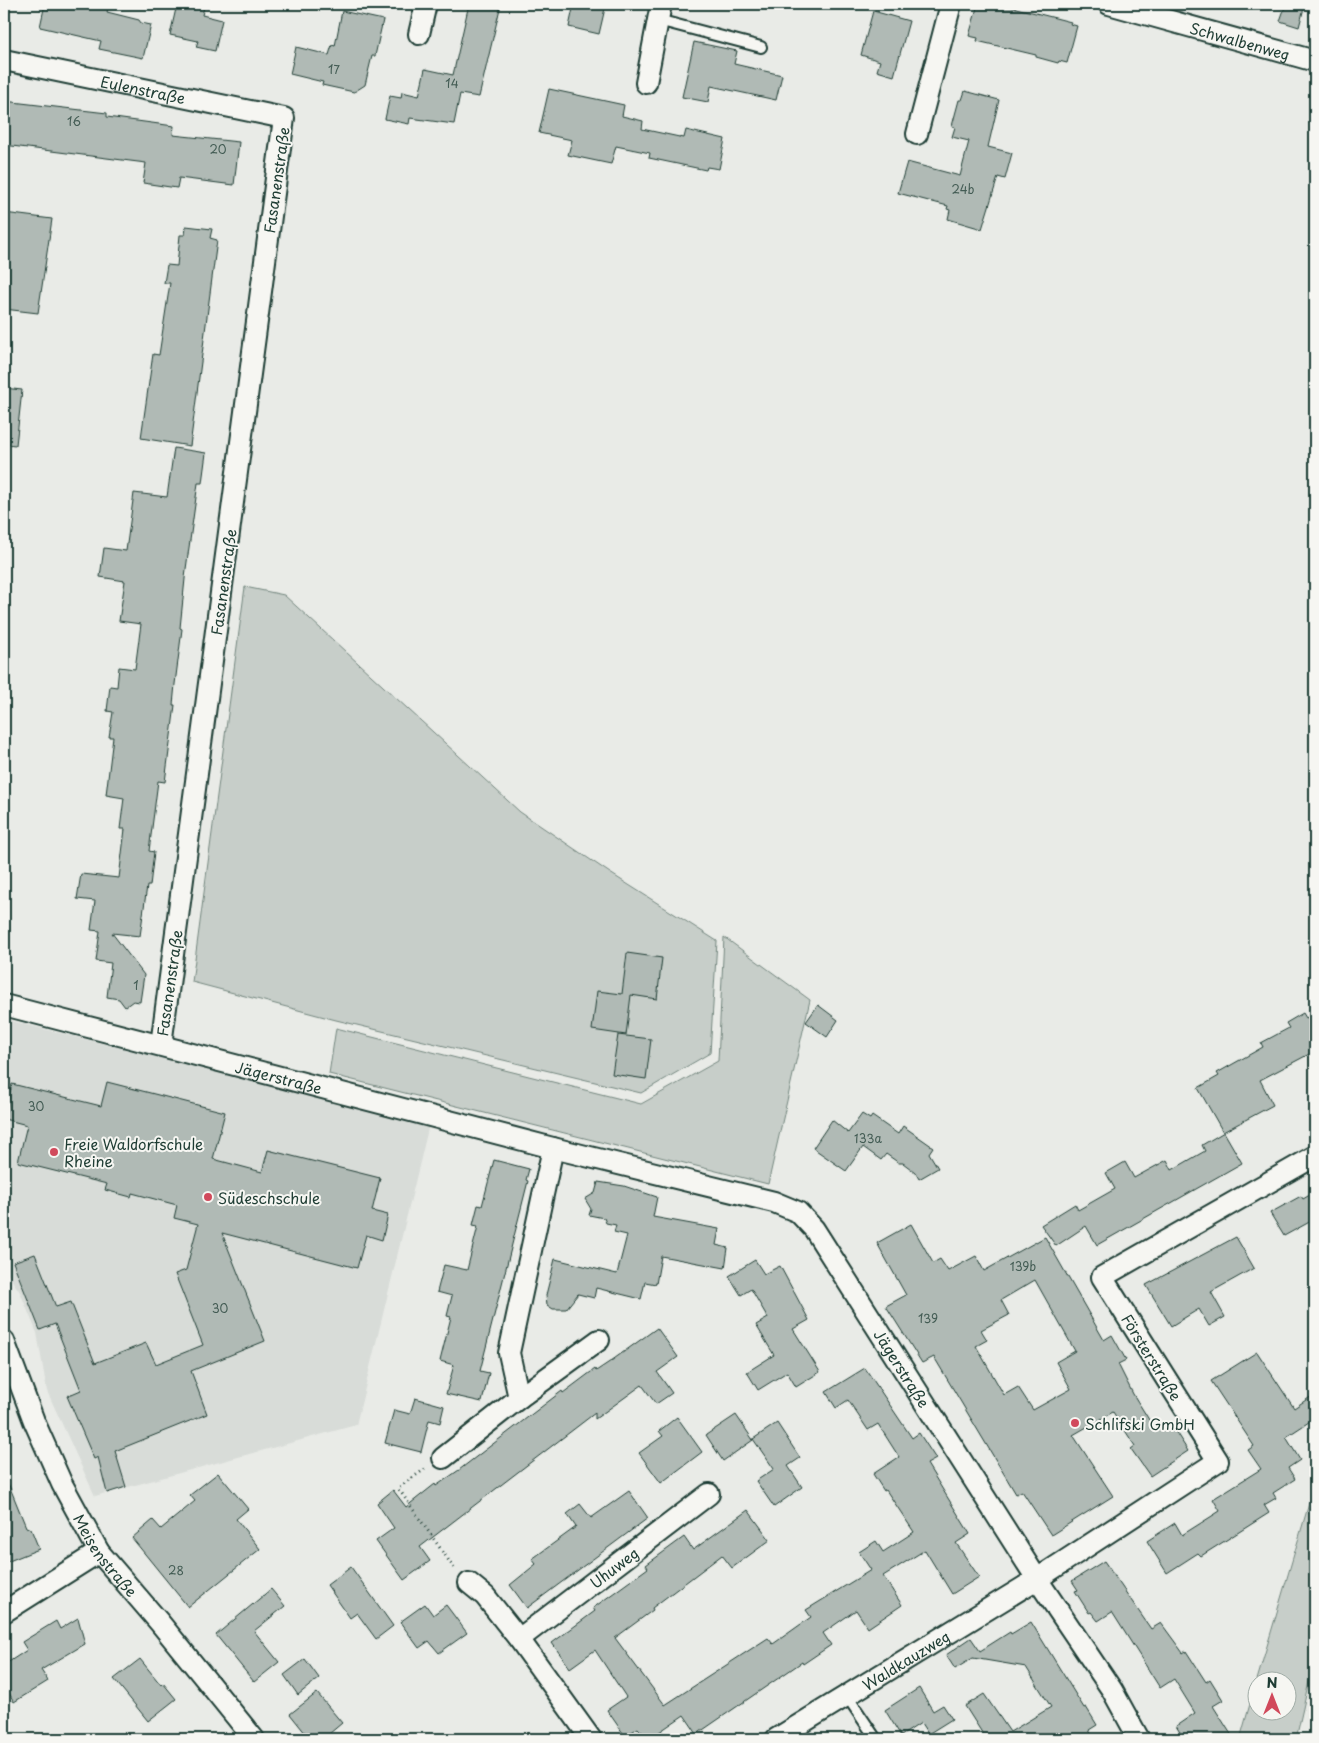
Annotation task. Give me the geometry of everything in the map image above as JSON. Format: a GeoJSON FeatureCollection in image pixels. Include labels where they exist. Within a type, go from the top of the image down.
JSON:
{"type":"FeatureCollection","features":[{"type":"Feature","properties":{"kind":"street"},"geometry":{"type":"LineString","coordinates":[[419,34],[426,4]]}},
{"type":"Feature","properties":{"kind":"street"},"geometry":{"type":"LineString","coordinates":[[917,134],[952,4]]}},
{"type":"Feature","properties":{"kind":"street","name":"Schwalbenweg"},"geometry":{"type":"LineString","coordinates":[[1109,4],[1315,61]]}},
{"type":"Feature","properties":{"kind":"street"},"geometry":{"type":"LineString","coordinates":[[646,83],[660,12]]}},
{"type":"Feature","properties":{"kind":"street","name":"Eulenstraße"},"geometry":{"type":"LineString","coordinates":[[4,60],[284,118]]}},
{"type":"Feature","properties":{"kind":"street","name":"Fasanenstraße"},"geometry":{"type":"LineString","coordinates":[[161,1045],[284,118]]}},
{"type":"Feature","properties":{"kind":"street","name":"Jägerstraße"},"geometry":{"type":"LineString","coordinates":[[4,1005],[554,1148],[774,1202],[798,1212],[814,1229],[1037,1579],[1112,1690],[1139,1739]]}},
{"type":"Feature","properties":{"kind":"street"},"geometry":{"type":"LineString","coordinates":[[519,1398],[509,1353],[554,1148]]}},
{"type":"Feature","properties":{"kind":"street","name":"Försterstraße"},"geometry":{"type":"LineString","coordinates":[[1037,1579],[1218,1461],[1102,1277],[1315,1156]]}},
{"type":"Feature","properties":{"kind":"street","name":"Meisenstraße"},"geometry":{"type":"LineString","coordinates":[[4,1340],[34,1422],[62,1484],[99,1552],[160,1623],[254,1739]]}},
{"type":"Feature","properties":{"kind":"street"},"geometry":{"type":"LineString","coordinates":[[442,1458],[519,1398],[599,1340]]}},
{"type":"Feature","properties":{"kind":"street","name":"Uhuweg"},"geometry":{"type":"LineString","coordinates":[[519,1639],[709,1494]]}},
{"type":"Feature","properties":{"kind":"street"},"geometry":{"type":"LineString","coordinates":[[4,1612],[99,1552]]}},
{"type":"Feature","properties":{"kind":"street","name":"Waldkauzweg"},"geometry":{"type":"LineString","coordinates":[[776,1739],[1037,1579]]}},
{"type":"Feature","properties":{"kind":"street"},"geometry":{"type":"LineString","coordinates":[[469,1583],[485,1596],[519,1639],[592,1739]]}},
{"type":"Feature","properties":{"kind":"lane"},"geometry":{"type":"LineString","coordinates":[[660,12],[762,47]]}},
{"type":"Feature","properties":{"kind":"lane"},"geometry":{"type":"LineString","coordinates":[[848,1696],[876,1739]]}},
{"type":"Feature","properties":{"kind":"path"},"geometry":{"type":"LineString","coordinates":[[442,1458],[398,1488],[455,1569],[469,1583]]}},
{"type":"Feature","properties":{"kind":"shaded area"},"geometry":{"type":"Polygon","coordinates":[[[245,587],[284,595],[520,812],[610,873],[717,941],[710,1053],[641,1093],[336,1020],[192,982],[245,587]]]}},
{"type":"Feature","properties":{"kind":"shaded area"},"geometry":{"type":"Polygon","coordinates":[[[724,937],[810,1000],[768,1184],[329,1074],[336,1028],[641,1104],[718,1061],[724,937]]]}},
{"type":"Feature","properties":{"kind":"shaded area","name":"Südeschschule"},"geometry":{"type":"Polygon","coordinates":[[[4,1019],[429,1125],[356,1425],[95,1496],[47,1391],[37,1333],[20,1292],[4,1269],[4,1019]]]}},
{"type":"Feature","properties":{"kind":"shaded area"},"geometry":{"type":"Polygon","coordinates":[[[1315,1483],[1315,1655],[1296,1739],[1240,1739],[1246,1718],[1246,1720],[1296,1720],[1296,1670],[1260,1670],[1315,1483]]]}},
{"type":"Feature","properties":{"kind":"building"},"geometry":{"type":"Polygon","coordinates":[[[45,4],[109,4],[107,12],[151,25],[143,58],[99,49],[101,41],[40,27],[45,4]]]}},
{"type":"Feature","properties":{"kind":"building"},"geometry":{"type":"Polygon","coordinates":[[[177,4],[205,4],[202,15],[222,20],[215,51],[196,47],[198,41],[170,35],[177,4]]]}},
{"type":"Feature","properties":{"kind":"building"},"geometry":{"type":"Polygon","coordinates":[[[469,4],[501,4],[479,97],[460,94],[454,124],[410,118],[409,124],[385,119],[390,96],[401,98],[402,92],[419,96],[425,69],[453,75],[469,4]]]}},
{"type":"Feature","properties":{"kind":"building"},"geometry":{"type":"Polygon","coordinates":[[[574,4],[606,4],[599,34],[569,27],[574,4]]]}},
{"type":"Feature","properties":{"kind":"building"},"geometry":{"type":"Polygon","coordinates":[[[978,4],[1013,4],[1012,7],[1071,22],[1070,24],[1077,26],[1067,63],[1059,61],[1058,63],[1036,57],[1036,55],[977,41],[978,38],[969,36],[978,4]]]}},
{"type":"Feature","properties":{"kind":"building"},"geometry":{"type":"Polygon","coordinates":[[[1286,4],[1305,4],[1299,27],[1280,21],[1286,4]]]}},
{"type":"Feature","properties":{"kind":"building"},"geometry":{"type":"Polygon","coordinates":[[[342,11],[383,20],[375,56],[372,56],[365,85],[354,92],[322,85],[323,82],[290,74],[296,47],[329,55],[332,45],[335,46],[342,11]]]}},
{"type":"Feature","properties":{"kind":"building"},"geometry":{"type":"Polygon","coordinates":[[[873,11],[909,21],[894,76],[877,71],[880,61],[861,55],[873,11]]]}},
{"type":"Feature","properties":{"kind":"building"},"geometry":{"type":"Polygon","coordinates":[[[694,42],[737,51],[734,64],[782,75],[776,100],[711,86],[708,102],[682,97],[694,42]]]}},
{"type":"Feature","properties":{"kind":"building"},"geometry":{"type":"Polygon","coordinates":[[[549,89],[624,105],[622,116],[643,121],[642,129],[684,138],[686,130],[725,139],[719,169],[707,167],[706,170],[649,158],[650,153],[616,146],[611,164],[568,155],[572,140],[539,133],[549,89]]]}},
{"type":"Feature","properties":{"kind":"building"},"geometry":{"type":"Polygon","coordinates":[[[965,91],[999,100],[988,147],[1012,153],[1005,179],[998,177],[982,229],[948,219],[950,210],[947,209],[948,206],[898,193],[907,162],[960,176],[969,141],[952,137],[955,127],[952,126],[959,100],[962,100],[965,91]]]}},
{"type":"Feature","properties":{"kind":"building"},"geometry":{"type":"Polygon","coordinates":[[[4,101],[107,113],[107,117],[174,126],[173,135],[239,142],[234,185],[179,178],[177,188],[143,183],[146,163],[4,145],[4,101]]]}},
{"type":"Feature","properties":{"kind":"building"},"geometry":{"type":"Polygon","coordinates":[[[4,213],[52,219],[38,313],[4,309],[4,213]]]}},
{"type":"Feature","properties":{"kind":"building"},"geometry":{"type":"Polygon","coordinates":[[[186,226],[212,229],[210,238],[217,240],[190,446],[141,438],[153,354],[159,355],[170,283],[164,283],[167,265],[177,266],[180,235],[185,235],[186,226]]]}},
{"type":"Feature","properties":{"kind":"building"},"geometry":{"type":"Polygon","coordinates":[[[4,388],[22,390],[16,445],[4,444],[4,388]]]}},
{"type":"Feature","properties":{"kind":"building"},"geometry":{"type":"Polygon","coordinates":[[[174,448],[206,453],[202,483],[198,483],[186,569],[180,628],[182,629],[173,705],[175,705],[165,782],[158,781],[149,851],[154,852],[150,886],[147,886],[140,936],[112,933],[144,975],[140,1002],[133,1001],[125,1007],[119,999],[107,997],[111,963],[96,961],[100,931],[91,930],[95,901],[77,899],[81,874],[119,878],[125,829],[120,829],[124,798],[106,795],[113,737],[109,737],[113,712],[107,711],[110,686],[117,687],[119,667],[135,669],[141,624],[119,621],[125,581],[100,577],[104,548],[126,551],[134,493],[167,497],[174,448]]]}},
{"type":"Feature","properties":{"kind":"building"},"geometry":{"type":"Polygon","coordinates":[[[627,953],[662,958],[657,999],[631,995],[626,1035],[592,1030],[597,991],[622,994],[627,953]]]}},
{"type":"Feature","properties":{"kind":"building"},"geometry":{"type":"Polygon","coordinates":[[[818,1005],[838,1020],[827,1037],[806,1022],[818,1005]]]}},
{"type":"Feature","properties":{"kind":"building"},"geometry":{"type":"Polygon","coordinates":[[[1303,1013],[1306,1018],[1315,1013],[1315,1051],[1260,1080],[1273,1105],[1223,1132],[1198,1088],[1219,1076],[1217,1073],[1263,1047],[1261,1043],[1289,1028],[1286,1023],[1303,1013]]]}},
{"type":"Feature","properties":{"kind":"building"},"geometry":{"type":"Polygon","coordinates":[[[618,1035],[651,1039],[646,1079],[612,1074],[618,1035]]]}},
{"type":"Feature","properties":{"kind":"building"},"geometry":{"type":"Polygon","coordinates":[[[107,1082],[225,1112],[213,1159],[262,1172],[268,1150],[380,1178],[372,1211],[388,1215],[382,1240],[366,1235],[357,1268],[222,1233],[265,1341],[191,1371],[207,1414],[115,1451],[126,1487],[107,1493],[98,1457],[94,1459],[67,1396],[81,1390],[55,1324],[40,1330],[13,1262],[35,1254],[56,1307],[71,1302],[95,1363],[146,1343],[156,1364],[203,1345],[175,1274],[186,1270],[198,1224],[174,1218],[177,1205],[132,1193],[131,1197],[105,1190],[107,1184],[18,1162],[27,1125],[4,1119],[12,1084],[101,1106],[107,1082]]]}},
{"type":"Feature","properties":{"kind":"building"},"geometry":{"type":"Polygon","coordinates":[[[862,1114],[870,1119],[872,1116],[898,1134],[903,1126],[933,1147],[929,1153],[938,1168],[919,1179],[915,1172],[903,1163],[899,1163],[886,1154],[881,1160],[863,1147],[846,1171],[813,1148],[832,1120],[848,1133],[862,1114]]]}},
{"type":"Feature","properties":{"kind":"building"},"geometry":{"type":"Polygon","coordinates":[[[1224,1132],[1242,1163],[1097,1245],[1086,1226],[1056,1246],[1041,1225],[1075,1204],[1078,1210],[1115,1189],[1106,1173],[1125,1162],[1134,1178],[1167,1160],[1172,1170],[1205,1151],[1202,1145],[1224,1132]]]}},
{"type":"Feature","properties":{"kind":"building"},"geometry":{"type":"Polygon","coordinates":[[[494,1160],[529,1169],[526,1180],[528,1181],[480,1371],[489,1373],[482,1402],[446,1394],[454,1365],[440,1361],[451,1317],[447,1316],[452,1296],[437,1292],[444,1265],[467,1270],[478,1226],[473,1225],[478,1205],[482,1206],[494,1160]]]}},
{"type":"Feature","properties":{"kind":"building"},"geometry":{"type":"Polygon","coordinates":[[[598,1182],[624,1186],[657,1197],[653,1217],[719,1229],[716,1245],[728,1248],[725,1268],[661,1256],[656,1284],[645,1282],[641,1299],[596,1288],[594,1298],[578,1294],[566,1309],[553,1309],[547,1305],[546,1295],[555,1259],[617,1274],[627,1235],[614,1232],[616,1225],[606,1223],[604,1218],[589,1215],[591,1209],[585,1199],[595,1193],[598,1182]]]}},
{"type":"Feature","properties":{"kind":"building"},"geometry":{"type":"Polygon","coordinates":[[[1315,1192],[1315,1219],[1284,1236],[1270,1213],[1301,1196],[1303,1199],[1315,1192]]]}},
{"type":"Feature","properties":{"kind":"building"},"geometry":{"type":"Polygon","coordinates":[[[911,1224],[933,1263],[940,1259],[948,1271],[976,1256],[984,1271],[1045,1237],[1104,1340],[1112,1335],[1126,1360],[1118,1364],[1133,1394],[1156,1431],[1170,1423],[1188,1451],[1150,1476],[1131,1449],[1135,1446],[1113,1412],[1073,1435],[1113,1496],[1051,1535],[1022,1491],[1016,1494],[934,1357],[922,1363],[886,1306],[906,1295],[877,1243],[911,1224]],[[1035,1280],[1001,1300],[1009,1315],[981,1330],[987,1340],[976,1346],[1004,1395],[1018,1387],[1033,1410],[1071,1389],[1056,1362],[1075,1351],[1035,1280]]]}},
{"type":"Feature","properties":{"kind":"building"},"geometry":{"type":"Polygon","coordinates":[[[1236,1237],[1254,1268],[1211,1292],[1225,1317],[1209,1326],[1199,1309],[1171,1326],[1146,1285],[1236,1237]]]}},
{"type":"Feature","properties":{"kind":"building"},"geometry":{"type":"Polygon","coordinates":[[[755,1260],[764,1274],[780,1266],[809,1320],[793,1329],[820,1372],[796,1387],[787,1372],[758,1390],[747,1372],[774,1355],[756,1325],[768,1318],[751,1289],[741,1295],[729,1276],[755,1260]]]}},
{"type":"Feature","properties":{"kind":"building"},"geometry":{"type":"Polygon","coordinates":[[[657,1328],[678,1357],[657,1372],[672,1393],[656,1404],[642,1385],[595,1419],[595,1413],[420,1547],[430,1561],[404,1580],[376,1541],[394,1528],[377,1503],[393,1490],[406,1507],[435,1484],[436,1486],[459,1470],[562,1391],[563,1393],[595,1369],[596,1371],[657,1328]]]}},
{"type":"Feature","properties":{"kind":"building"},"geometry":{"type":"Polygon","coordinates":[[[1257,1352],[1294,1408],[1315,1394],[1315,1418],[1286,1437],[1300,1460],[1288,1468],[1295,1479],[1273,1493],[1276,1498],[1264,1505],[1269,1513],[1201,1556],[1198,1553],[1167,1573],[1147,1541],[1175,1523],[1182,1535],[1220,1511],[1213,1499],[1261,1469],[1248,1450],[1254,1446],[1211,1381],[1257,1352]]]}},
{"type":"Feature","properties":{"kind":"building"},"geometry":{"type":"Polygon","coordinates":[[[865,1368],[912,1438],[919,1433],[936,1459],[927,1464],[970,1534],[956,1543],[979,1577],[952,1594],[925,1550],[883,1576],[902,1605],[868,1628],[856,1610],[823,1633],[831,1645],[803,1664],[802,1662],[697,1734],[684,1715],[649,1739],[638,1728],[625,1736],[607,1710],[626,1697],[595,1650],[570,1668],[552,1643],[595,1611],[593,1608],[648,1568],[646,1565],[684,1537],[693,1550],[748,1510],[770,1540],[732,1568],[722,1555],[615,1638],[665,1705],[768,1638],[773,1644],[811,1617],[806,1610],[871,1570],[859,1552],[876,1541],[883,1552],[914,1532],[873,1474],[899,1457],[878,1424],[868,1430],[848,1400],[836,1408],[826,1392],[865,1368]]]}},
{"type":"Feature","properties":{"kind":"building"},"geometry":{"type":"Polygon","coordinates":[[[415,1398],[444,1406],[440,1423],[429,1420],[421,1452],[385,1443],[394,1410],[410,1414],[415,1398]]]}},
{"type":"Feature","properties":{"kind":"building"},"geometry":{"type":"Polygon","coordinates":[[[736,1415],[753,1440],[723,1461],[706,1435],[736,1415]]]}},
{"type":"Feature","properties":{"kind":"building"},"geometry":{"type":"Polygon","coordinates":[[[677,1417],[702,1452],[661,1483],[639,1453],[663,1436],[659,1431],[677,1417]]]}},
{"type":"Feature","properties":{"kind":"building"},"geometry":{"type":"Polygon","coordinates":[[[777,1423],[800,1458],[788,1466],[802,1487],[774,1507],[756,1481],[774,1469],[753,1439],[777,1423]]]}},
{"type":"Feature","properties":{"kind":"building"},"geometry":{"type":"Polygon","coordinates":[[[4,1473],[26,1527],[31,1529],[39,1549],[4,1563],[4,1473]]]}},
{"type":"Feature","properties":{"kind":"building"},"geometry":{"type":"Polygon","coordinates":[[[218,1473],[248,1509],[236,1519],[260,1549],[188,1607],[132,1538],[153,1520],[161,1529],[195,1501],[190,1495],[218,1473]]]}},
{"type":"Feature","properties":{"kind":"building"},"geometry":{"type":"Polygon","coordinates":[[[629,1491],[648,1518],[527,1608],[510,1585],[536,1564],[532,1559],[576,1527],[567,1514],[580,1504],[591,1518],[629,1491]]]}},
{"type":"Feature","properties":{"kind":"building"},"geometry":{"type":"Polygon","coordinates":[[[1104,1561],[1151,1629],[1161,1623],[1183,1653],[1186,1651],[1206,1682],[1210,1679],[1223,1700],[1213,1706],[1234,1739],[1184,1739],[1176,1726],[1195,1713],[1174,1679],[1160,1688],[1112,1612],[1098,1621],[1091,1612],[1089,1613],[1075,1591],[1078,1590],[1072,1581],[1104,1561]]]}},
{"type":"Feature","properties":{"kind":"building"},"geometry":{"type":"Polygon","coordinates":[[[351,1567],[393,1626],[376,1639],[357,1613],[350,1618],[327,1585],[351,1567]]]}},
{"type":"Feature","properties":{"kind":"building"},"geometry":{"type":"Polygon","coordinates":[[[271,1589],[285,1606],[254,1631],[279,1662],[254,1682],[216,1635],[271,1589]]]}},
{"type":"Feature","properties":{"kind":"building"},"geometry":{"type":"Polygon","coordinates":[[[425,1604],[433,1615],[446,1605],[467,1633],[439,1653],[429,1641],[419,1648],[400,1622],[425,1604]]]}},
{"type":"Feature","properties":{"kind":"building"},"geometry":{"type":"Polygon","coordinates":[[[78,1618],[85,1644],[41,1670],[48,1681],[14,1702],[4,1684],[4,1665],[27,1650],[22,1642],[56,1621],[60,1629],[78,1618]]]}},
{"type":"Feature","properties":{"kind":"building"},"geometry":{"type":"Polygon","coordinates":[[[1031,1622],[1084,1708],[1086,1707],[1097,1725],[1089,1730],[1094,1739],[986,1739],[965,1706],[984,1694],[1010,1732],[1051,1707],[1026,1667],[973,1658],[955,1669],[946,1655],[971,1638],[980,1651],[1010,1632],[1011,1634],[1031,1622]]]}},
{"type":"Feature","properties":{"kind":"building"},"geometry":{"type":"Polygon","coordinates":[[[140,1659],[161,1685],[163,1683],[176,1699],[148,1721],[114,1679],[140,1659]]]}},
{"type":"Feature","properties":{"kind":"building"},"geometry":{"type":"Polygon","coordinates":[[[305,1659],[319,1678],[298,1695],[284,1675],[305,1659]]]}},
{"type":"Feature","properties":{"kind":"building"},"geometry":{"type":"Polygon","coordinates":[[[919,1688],[933,1711],[943,1705],[952,1719],[928,1734],[921,1723],[901,1736],[885,1710],[919,1688]]]}},
{"type":"Feature","properties":{"kind":"building"},"geometry":{"type":"Polygon","coordinates":[[[317,1693],[342,1723],[323,1739],[310,1739],[290,1714],[317,1693]]]}},
{"type":"Feature","properties":{"kind":"place","name":"Freie Waldorfschule Rheine"},"geometry":{"type":"Point","coordinates":[54,1152]}},
{"type":"Feature","properties":{"kind":"place","name":"Südeschschule"},"geometry":{"type":"Point","coordinates":[208,1197]}},
{"type":"Feature","properties":{"kind":"place","name":"Schlifski GmbH"},"geometry":{"type":"Point","coordinates":[1075,1423]}}]}
